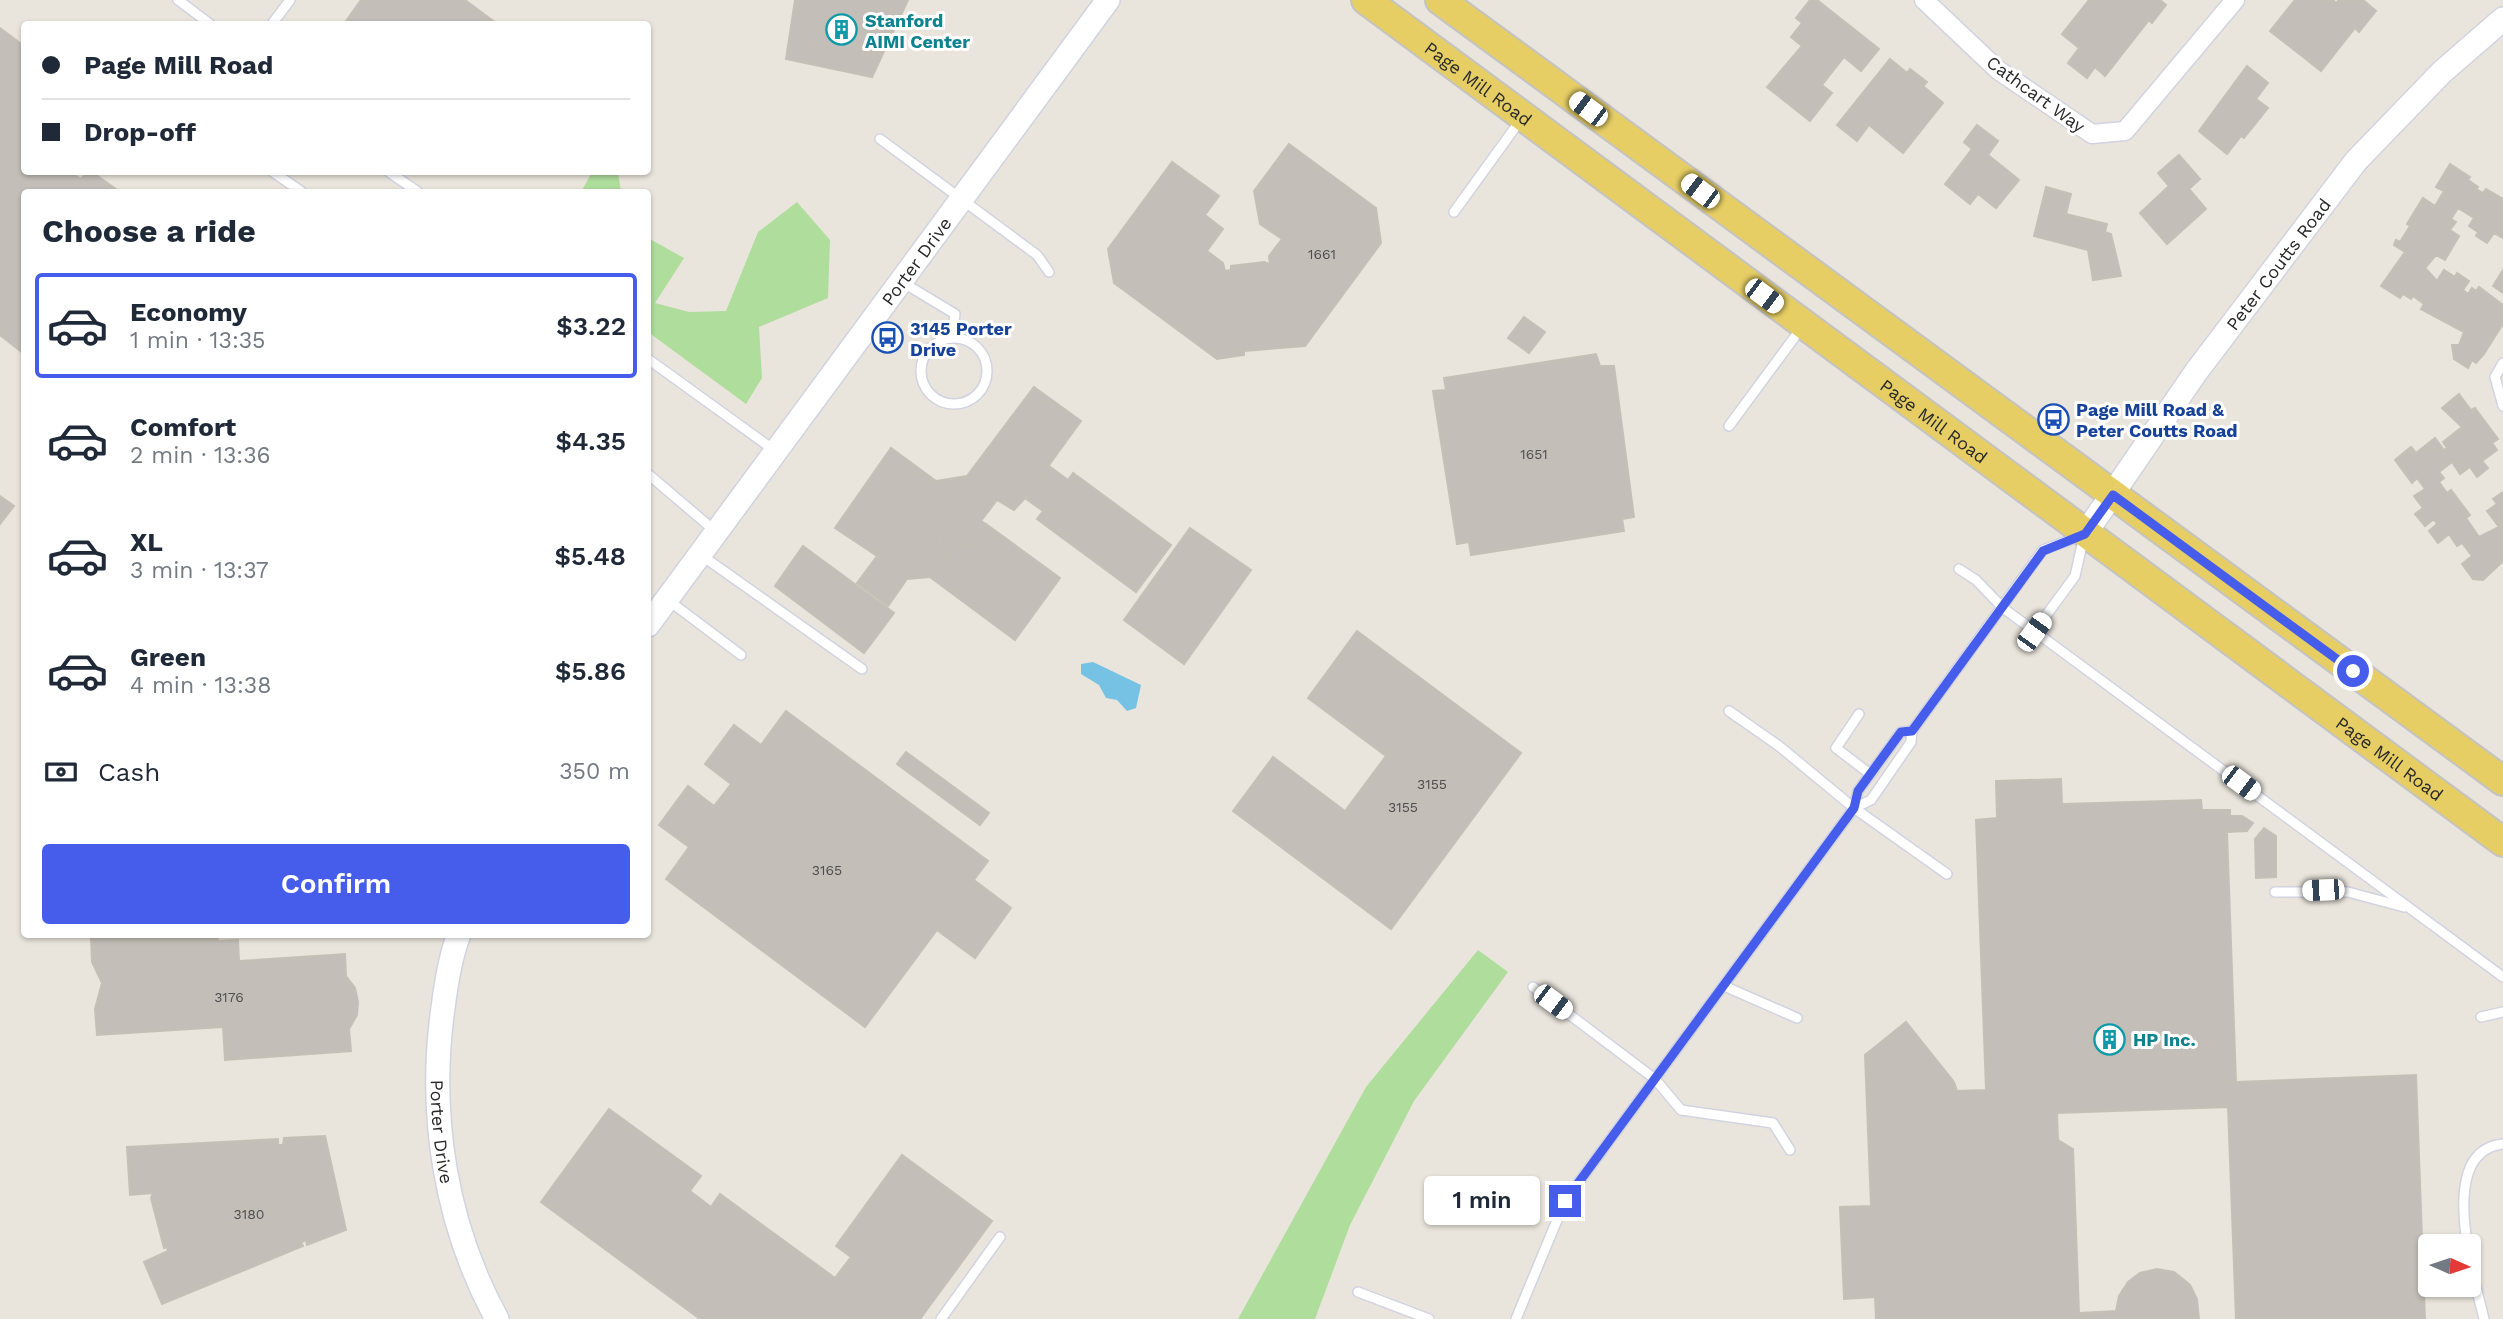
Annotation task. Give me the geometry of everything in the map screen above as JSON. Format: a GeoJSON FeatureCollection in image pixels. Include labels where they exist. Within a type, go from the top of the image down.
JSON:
{"type":"FeatureCollection","features":[{"type":"Feature","properties":{"kind":"main road","name":"Page Mill Road"},"geometry":{"type":"LineString","coordinates":[[1366,0],[2503,842]]}},
{"type":"Feature","properties":{"kind":"main road"},"geometry":{"type":"LineString","coordinates":[[1440,0],[2503,782]]}},
{"type":"Feature","properties":{"kind":"street","name":"Porter Drive"},"geometry":{"type":"LineString","coordinates":[[651,621],[1108,0]]}},
{"type":"Feature","properties":{"kind":"street","name":"Cathcart Way"},"geometry":{"type":"LineString","coordinates":[[1924,0],[1998,70],[2092,134],[2125,131],[2235,0]]}},
{"type":"Feature","properties":{"kind":"street","name":"Peter Coutts Road"},"geometry":{"type":"LineString","coordinates":[[2085,534],[2196,372],[2356,161],[2442,72],[2503,19]]}},
{"type":"Feature","properties":{"kind":"street","name":"Porter Drive"},"geometry":{"type":"LineString","coordinates":[[458,938],[444,996],[437,1049],[441,1155],[472,1270],[497,1319]]}},
{"type":"Feature","properties":{"kind":"lane"},"geometry":{"type":"LineString","coordinates":[[178,0],[206,21]]}},
{"type":"Feature","properties":{"kind":"lane"},"geometry":{"type":"LineString","coordinates":[[274,21],[290,0]]}},
{"type":"Feature","properties":{"kind":"lane"},"geometry":{"type":"LineString","coordinates":[[1454,212],[1523,116]]}},
{"type":"Feature","properties":{"kind":"lane"},"geometry":{"type":"LineString","coordinates":[[880,139],[1037,255],[1049,272]]}},
{"type":"Feature","properties":{"kind":"lane"},"geometry":{"type":"LineString","coordinates":[[277,175],[298,189]]}},
{"type":"Feature","properties":{"kind":"lane"},"geometry":{"type":"LineString","coordinates":[[393,175],[414,189]]}},
{"type":"Feature","properties":{"kind":"lane"},"geometry":{"type":"LineString","coordinates":[[901,281],[955,314],[951,338]]}},
{"type":"Feature","properties":{"kind":"lane"},"geometry":{"type":"LineString","coordinates":[[1730,426],[1803,326]]}},
{"type":"Feature","properties":{"kind":"lane"},"geometry":{"type":"LineString","coordinates":[[951,338],[969,341],[986,361],[984,387],[964,403],[953,404],[932,397],[922,378],[921,366],[931,347],[951,338]]}},
{"type":"Feature","properties":{"kind":"lane"},"geometry":{"type":"LineString","coordinates":[[651,361],[775,451]]}},
{"type":"Feature","properties":{"kind":"lane"},"geometry":{"type":"LineString","coordinates":[[2503,363],[2495,377],[2503,406]]}},
{"type":"Feature","properties":{"kind":"lane"},"geometry":{"type":"LineString","coordinates":[[651,477],[716,532]]}},
{"type":"Feature","properties":{"kind":"lane"},"geometry":{"type":"LineString","coordinates":[[1854,808],[1871,800],[1912,742],[1912,731],[2043,551],[2085,534]]}},
{"type":"Feature","properties":{"kind":"lane"},"geometry":{"type":"LineString","coordinates":[[2034,632],[2075,576],[2085,534]]}},
{"type":"Feature","properties":{"kind":"lane"},"geometry":{"type":"LineString","coordinates":[[700,554],[862,669]]}},
{"type":"Feature","properties":{"kind":"lane"},"geometry":{"type":"LineString","coordinates":[[1959,569],[1976,579],[2003,608],[2034,632],[2503,977]]}},
{"type":"Feature","properties":{"kind":"lane"},"geometry":{"type":"LineString","coordinates":[[667,599],[741,654]]}},
{"type":"Feature","properties":{"kind":"lane"},"geometry":{"type":"LineString","coordinates":[[1729,711],[1779,746],[1854,808],[1947,874]]}},
{"type":"Feature","properties":{"kind":"lane"},"geometry":{"type":"LineString","coordinates":[[1859,714],[1836,748],[1870,774]]}},
{"type":"Feature","properties":{"kind":"lane"},"geometry":{"type":"LineString","coordinates":[[1516,1319],[1565,1201],[1854,808],[1858,791],[1901,732],[1912,731]]}},
{"type":"Feature","properties":{"kind":"lane"},"geometry":{"type":"LineString","coordinates":[[2275,892],[2348,892],[2403,906],[2417,914]]}},
{"type":"Feature","properties":{"kind":"lane"},"geometry":{"type":"LineString","coordinates":[[1724,986],[1797,1018]]}},
{"type":"Feature","properties":{"kind":"lane"},"geometry":{"type":"LineString","coordinates":[[1533,987],[1655,1079],[1681,1110],[1773,1123],[1790,1150]]}},
{"type":"Feature","properties":{"kind":"lane"},"geometry":{"type":"LineString","coordinates":[[2482,1017],[2503,1012]]}},
{"type":"Feature","properties":{"kind":"lane"},"geometry":{"type":"LineString","coordinates":[[2484,1319],[2473,1273],[2462,1193],[2469,1166],[2489,1146],[2503,1144]]}},
{"type":"Feature","properties":{"kind":"lane"},"geometry":{"type":"LineString","coordinates":[[941,1319],[1000,1237]]}},
{"type":"Feature","properties":{"kind":"lane"},"geometry":{"type":"LineString","coordinates":[[1358,1292],[1429,1319]]}},
{"type":"Feature","properties":{"kind":"green space"},"geometry":{"type":"Polygon","coordinates":[[[590,175],[618,175],[621,189],[583,189],[590,175]]]}},
{"type":"Feature","properties":{"kind":"green space"},"geometry":{"type":"Polygon","coordinates":[[[797,202],[830,240],[828,298],[759,327],[762,378],[746,404],[651,334],[651,240],[684,258],[655,303],[689,312],[726,311],[758,232],[797,202]]]}},
{"type":"Feature","properties":{"kind":"green space"},"geometry":{"type":"Polygon","coordinates":[[[1478,950],[1508,972],[1414,1101],[1350,1225],[1315,1319],[1238,1319],[1366,1087],[1478,950]]]}},
{"type":"Feature","properties":{"kind":"water"},"geometry":{"type":"Polygon","coordinates":[[[1093,662],[1141,685],[1136,708],[1127,711],[1117,700],[1106,698],[1099,685],[1081,674],[1081,664],[1093,662]]]}},
{"type":"Feature","properties":{"kind":"building"},"geometry":{"type":"Polygon","coordinates":[[[361,0],[465,0],[493,21],[346,21],[361,0]]]}},
{"type":"Feature","properties":{"kind":"building","name":"Stanford AIMI Center"},"geometry":{"type":"Polygon","coordinates":[[[795,0],[908,0],[872,77],[786,59],[795,0]]]}},
{"type":"Feature","properties":{"kind":"building"},"geometry":{"type":"Polygon","coordinates":[[[1810,0],[1817,0],[1879,49],[1861,71],[1844,57],[1822,85],[1832,93],[1810,121],[1767,87],[1802,46],[1791,37],[1802,23],[1796,18],[1810,0]]]}},
{"type":"Feature","properties":{"kind":"building"},"geometry":{"type":"Polygon","coordinates":[[[2089,0],[2160,0],[2166,5],[2152,23],[2149,20],[2105,76],[2095,67],[2087,78],[2068,63],[2079,48],[2062,34],[2089,0]]]}},
{"type":"Feature","properties":{"kind":"building"},"geometry":{"type":"Polygon","coordinates":[[[2295,0],[2333,0],[2336,3],[2339,0],[2363,0],[2376,11],[2359,32],[2355,28],[2321,71],[2270,31],[2295,0]]]}},
{"type":"Feature","properties":{"kind":"building"},"geometry":{"type":"Polygon","coordinates":[[[0,28],[21,44],[21,175],[75,175],[81,179],[84,175],[96,175],[116,189],[21,189],[21,352],[0,335],[0,28]]]}},
{"type":"Feature","properties":{"kind":"building"},"geometry":{"type":"Polygon","coordinates":[[[1890,59],[1907,73],[1910,69],[1927,82],[1923,86],[1943,103],[1903,153],[1869,125],[1857,141],[1837,125],[1890,59]]]}},
{"type":"Feature","properties":{"kind":"building"},"geometry":{"type":"Polygon","coordinates":[[[2247,66],[2268,83],[2256,99],[2268,108],[2227,154],[2199,131],[2247,66]]]}},
{"type":"Feature","properties":{"kind":"building"},"geometry":{"type":"Polygon","coordinates":[[[1977,125],[1998,141],[1988,155],[2019,180],[1996,208],[1978,194],[1970,204],[1945,184],[1972,149],[1964,142],[1977,125]]]}},
{"type":"Feature","properties":{"kind":"building"},"geometry":{"type":"Polygon","coordinates":[[[1289,144],[1376,208],[1381,243],[1305,346],[1244,351],[1244,355],[1217,359],[1114,283],[1108,249],[1172,162],[1219,196],[1205,215],[1223,229],[1207,251],[1223,263],[1225,271],[1231,270],[1231,266],[1264,262],[1270,264],[1269,256],[1282,239],[1260,224],[1254,191],[1289,144]]]}},
{"type":"Feature","properties":{"kind":"building"},"geometry":{"type":"Polygon","coordinates":[[[2179,155],[2200,179],[2189,189],[2206,209],[2167,244],[2140,213],[2169,186],[2158,173],[2179,155]]]}},
{"type":"Feature","properties":{"kind":"building"},"geometry":{"type":"Polygon","coordinates":[[[2450,164],[2470,177],[2468,180],[2478,187],[2476,189],[2483,193],[2486,189],[2503,199],[2503,238],[2494,233],[2487,243],[2476,236],[2478,232],[2469,226],[2474,218],[2458,208],[2451,219],[2456,222],[2450,230],[2459,236],[2445,260],[2436,255],[2425,268],[2437,281],[2444,270],[2455,277],[2457,273],[2469,281],[2463,290],[2468,294],[2472,288],[2476,291],[2479,287],[2503,305],[2503,324],[2484,354],[2476,363],[2472,360],[2468,368],[2454,359],[2452,345],[2459,345],[2464,332],[2421,309],[2424,304],[2413,296],[2411,299],[2403,294],[2400,298],[2381,286],[2405,252],[2394,245],[2396,240],[2400,242],[2410,226],[2407,224],[2423,198],[2435,206],[2444,191],[2436,187],[2450,164]]]}},
{"type":"Feature","properties":{"kind":"building"},"geometry":{"type":"Polygon","coordinates":[[[2046,187],[2071,194],[2066,214],[2107,224],[2105,232],[2111,234],[2121,276],[2093,280],[2088,250],[2034,236],[2046,187]]]}},
{"type":"Feature","properties":{"kind":"building"},"geometry":{"type":"Polygon","coordinates":[[[2503,270],[2503,293],[2493,286],[2503,270]]]}},
{"type":"Feature","properties":{"kind":"building"},"geometry":{"type":"Polygon","coordinates":[[[1524,317],[1545,332],[1529,353],[1508,338],[1524,317]]]}},
{"type":"Feature","properties":{"kind":"building"},"geometry":{"type":"Polygon","coordinates":[[[1596,354],[1600,366],[1614,366],[1634,517],[1622,519],[1624,531],[1471,555],[1469,542],[1457,544],[1433,391],[1446,390],[1444,378],[1596,354]]]}},
{"type":"Feature","properties":{"kind":"building"},"geometry":{"type":"Polygon","coordinates":[[[1034,387],[1081,421],[1025,498],[1014,510],[997,500],[981,521],[986,524],[968,548],[945,531],[939,540],[951,549],[930,577],[907,579],[888,606],[857,583],[877,556],[835,528],[891,448],[936,481],[967,476],[1034,387]]]}},
{"type":"Feature","properties":{"kind":"building"},"geometry":{"type":"Polygon","coordinates":[[[2459,394],[2471,410],[2475,408],[2498,439],[2492,443],[2497,450],[2482,461],[2488,468],[2477,477],[2470,467],[2460,474],[2452,462],[2439,472],[2444,478],[2439,482],[2447,493],[2451,490],[2470,515],[2466,518],[2479,537],[2499,527],[2487,511],[2497,504],[2493,499],[2503,492],[2503,561],[2483,580],[2473,579],[2462,564],[2472,556],[2462,543],[2457,546],[2449,534],[2438,543],[2429,531],[2437,524],[2434,519],[2425,526],[2415,514],[2423,508],[2414,496],[2425,489],[2417,478],[2412,483],[2395,460],[2411,447],[2416,453],[2435,438],[2444,450],[2447,448],[2443,442],[2462,427],[2442,408],[2459,394]]]}},
{"type":"Feature","properties":{"kind":"building"},"geometry":{"type":"Polygon","coordinates":[[[1049,466],[1068,480],[1073,473],[1171,545],[1136,592],[1037,519],[1043,511],[1025,498],[1049,466]]]}},
{"type":"Feature","properties":{"kind":"building"},"geometry":{"type":"Polygon","coordinates":[[[0,496],[14,506],[0,524],[0,496]]]}},
{"type":"Feature","properties":{"kind":"building"},"geometry":{"type":"Polygon","coordinates":[[[986,524],[1060,578],[1015,640],[930,577],[951,549],[939,540],[945,531],[968,548],[986,524]]]}},
{"type":"Feature","properties":{"kind":"building"},"geometry":{"type":"Polygon","coordinates":[[[1190,528],[1251,570],[1184,664],[1124,620],[1190,528]]]}},
{"type":"Feature","properties":{"kind":"building"},"geometry":{"type":"Polygon","coordinates":[[[803,546],[894,613],[864,653],[775,586],[803,546]]]}},
{"type":"Feature","properties":{"kind":"building"},"geometry":{"type":"Polygon","coordinates":[[[1357,631],[1521,753],[1391,929],[1233,811],[1273,757],[1345,811],[1386,756],[1308,698],[1357,631]]]}},
{"type":"Feature","properties":{"kind":"building"},"geometry":{"type":"Polygon","coordinates":[[[786,711],[988,861],[865,1027],[666,879],[689,847],[659,825],[688,786],[714,806],[731,784],[705,764],[734,725],[761,745],[786,711]]]}},
{"type":"Feature","properties":{"kind":"building"},"geometry":{"type":"Polygon","coordinates":[[[906,752],[989,813],[980,825],[897,764],[906,752]]]}},
{"type":"Feature","properties":{"kind":"building","name":"HP Inc."},"geometry":{"type":"Polygon","coordinates":[[[2061,779],[2062,804],[2201,800],[2202,810],[2230,810],[2230,816],[2242,816],[2253,823],[2247,831],[2227,832],[2236,1082],[2416,1075],[2422,1234],[2418,1234],[2418,1297],[2424,1297],[2425,1319],[2236,1319],[2228,1107],[2057,1113],[2058,1140],[2073,1149],[2079,1313],[2116,1311],[2119,1296],[2128,1282],[2140,1273],[2157,1269],[2174,1272],[2190,1285],[2197,1299],[2199,1319],[1876,1319],[1875,1297],[1844,1299],[1840,1207],[1871,1206],[1865,1055],[1906,1022],[1954,1082],[1957,1091],[1986,1090],[1976,820],[1997,818],[1996,781],[2061,779]]]}},
{"type":"Feature","properties":{"kind":"building"},"geometry":{"type":"Polygon","coordinates":[[[2264,828],[2276,836],[2276,877],[2256,878],[2255,839],[2264,828]]]}},
{"type":"Feature","properties":{"kind":"building"},"geometry":{"type":"Polygon","coordinates":[[[974,880],[1011,908],[975,958],[937,930],[974,880]]]}},
{"type":"Feature","properties":{"kind":"building"},"geometry":{"type":"Polygon","coordinates":[[[91,938],[238,940],[239,961],[345,954],[346,976],[355,988],[358,1002],[357,1015],[349,1029],[351,1051],[225,1060],[223,1027],[97,1035],[95,1009],[102,983],[92,962],[91,938]]]}},
{"type":"Feature","properties":{"kind":"building"},"geometry":{"type":"Polygon","coordinates":[[[609,1109],[701,1176],[690,1191],[711,1207],[720,1194],[835,1278],[851,1257],[836,1246],[902,1155],[992,1221],[920,1319],[700,1319],[541,1202],[609,1109]]]}},
{"type":"Feature","properties":{"kind":"building"},"geometry":{"type":"Polygon","coordinates":[[[325,1136],[346,1230],[307,1245],[306,1240],[301,1242],[303,1246],[162,1304],[144,1262],[168,1251],[167,1247],[164,1248],[151,1198],[153,1193],[130,1195],[127,1147],[278,1139],[278,1145],[283,1145],[284,1138],[325,1136]]]}},
{"type":"Feature","properties":{"kind":"place","name":"Stanford AIMI Center"},"geometry":{"type":"Point","coordinates":[842,30]}},
{"type":"Feature","properties":{"kind":"place","name":"3145 Porter Drive"},"geometry":{"type":"Point","coordinates":[887,338]}},
{"type":"Feature","properties":{"kind":"place","name":"Page Mill Road & Peter Coutts Road"},"geometry":{"type":"Point","coordinates":[2053,419]}},
{"type":"Feature","properties":{"kind":"place","name":"HP Inc."},"geometry":{"type":"Point","coordinates":[2110,1039]}},
{"type":"Feature","properties":{"kind":"route"},"geometry":{"type":"LineString","coordinates":[[1565,1201],[1854,808],[1858,791],[1901,732],[1912,731],[2043,551],[2085,534],[2113,495],[2353,671]]}}]}
